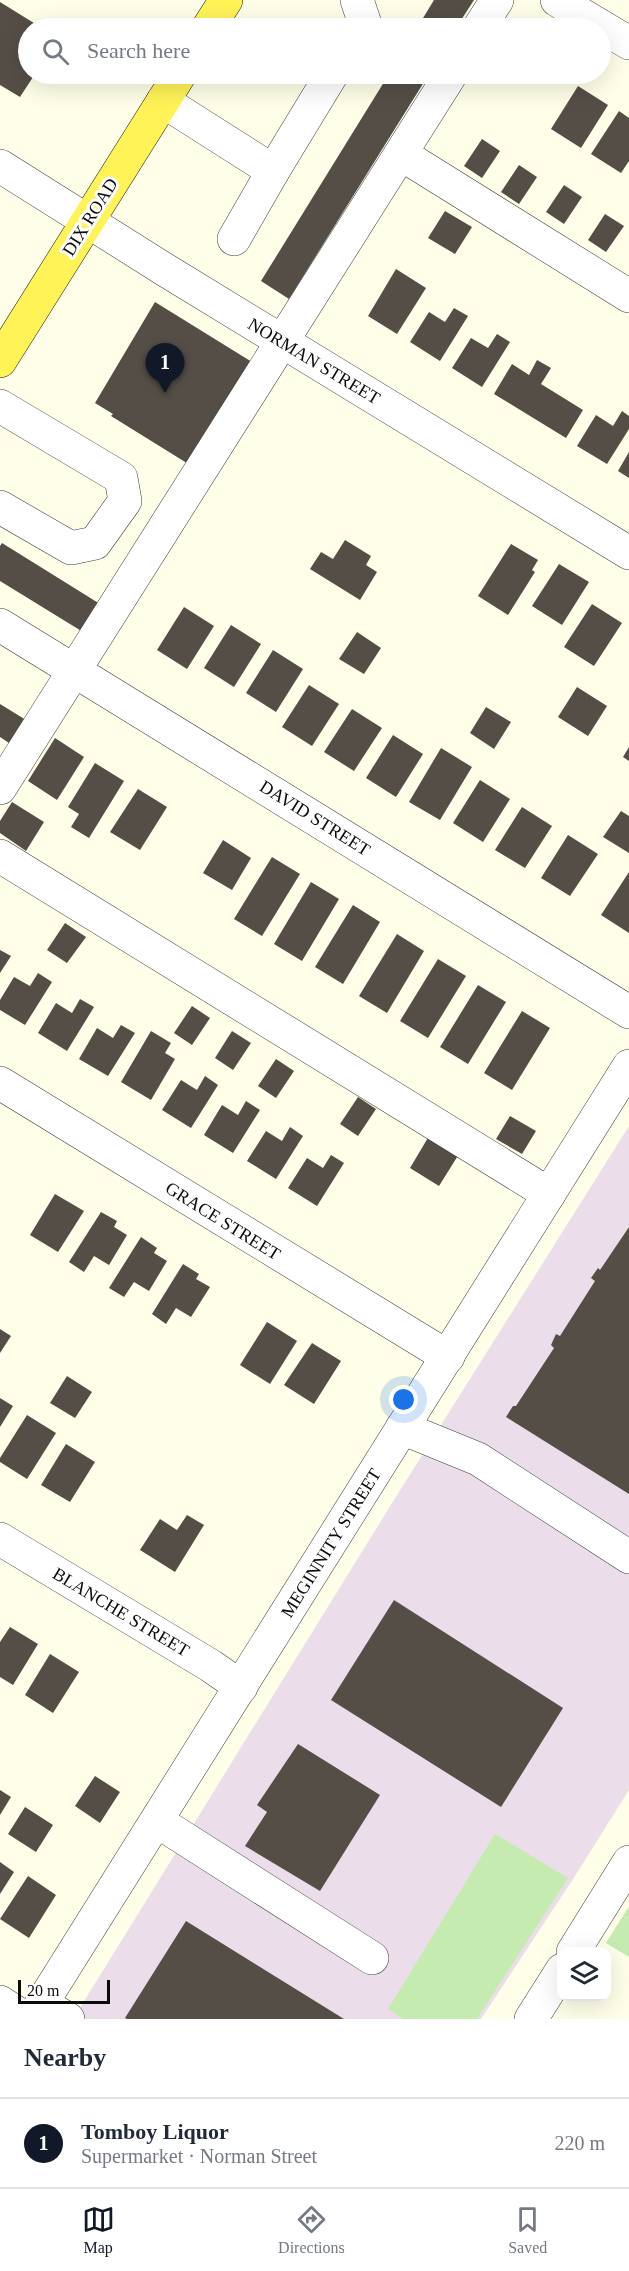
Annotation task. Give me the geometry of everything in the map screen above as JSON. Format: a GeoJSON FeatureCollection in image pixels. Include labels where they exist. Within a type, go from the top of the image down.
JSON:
{"type":"FeatureCollection","features":[{"type":"Feature","properties":{"kind":"main road"},"geometry":{"type":"LineString","coordinates":[[214,18],[226,0]]}},
{"type":"Feature","properties":{"kind":"main road","name":"DIX ROAD"},"geometry":{"type":"LineString","coordinates":[[0,360],[174,84]]}},
{"type":"Feature","properties":{"kind":"street"},"geometry":{"type":"LineString","coordinates":[[357,0],[363,18]]}},
{"type":"Feature","properties":{"kind":"street"},"geometry":{"type":"LineString","coordinates":[[485,18],[497,0]]}},
{"type":"Feature","properties":{"kind":"street"},"geometry":{"type":"LineString","coordinates":[[557,0],[587,18]]}},
{"type":"Feature","properties":{"kind":"street"},"geometry":{"type":"LineString","coordinates":[[611,32],[629,43]]}},
{"type":"Feature","properties":{"kind":"street"},"geometry":{"type":"LineString","coordinates":[[234,239],[326,84]]}},
{"type":"Feature","properties":{"kind":"street"},"geometry":{"type":"LineString","coordinates":[[0,788],[445,84]]}},
{"type":"Feature","properties":{"kind":"street"},"geometry":{"type":"LineString","coordinates":[[163,101],[273,171]]}},
{"type":"Feature","properties":{"kind":"street"},"geometry":{"type":"LineString","coordinates":[[401,154],[629,296]]}},
{"type":"Feature","properties":{"kind":"street","name":"NORMAN STREET"},"geometry":{"type":"LineString","coordinates":[[0,166],[629,553]]}},
{"type":"Feature","properties":{"kind":"street"},"geometry":{"type":"LineString","coordinates":[[0,406],[121,478],[125,501],[95,543],[71,548],[0,507]]}},
{"type":"Feature","properties":{"kind":"street","name":"DAVID STREET"},"geometry":{"type":"LineString","coordinates":[[0,624],[629,1012]]}},
{"type":"Feature","properties":{"kind":"street"},"geometry":{"type":"LineString","coordinates":[[0,856],[549,1194]]}},
{"type":"Feature","properties":{"kind":"street","name":"MEGINNITY STREET"},"geometry":{"type":"LineString","coordinates":[[42,2015],[157,1821],[629,1066]]}},
{"type":"Feature","properties":{"kind":"street","name":"GRACE STREET"},"geometry":{"type":"LineString","coordinates":[[0,1083],[448,1357]]}},
{"type":"Feature","properties":{"kind":"street"},"geometry":{"type":"LineString","coordinates":[[402,1428],[478,1459],[629,1557]]}},
{"type":"Feature","properties":{"kind":"street","name":"BLANCHE STREET"},"geometry":{"type":"LineString","coordinates":[[0,1539],[211,1666],[241,1687]]}},
{"type":"Feature","properties":{"kind":"street"},"geometry":{"type":"LineString","coordinates":[[157,1821],[372,1958]]}},
{"type":"Feature","properties":{"kind":"street"},"geometry":{"type":"LineString","coordinates":[[576,1947],[629,1862]]}},
{"type":"Feature","properties":{"kind":"street"},"geometry":{"type":"LineString","coordinates":[[531,2019],[557,1977]]}},
{"type":"Feature","properties":{"kind":"street"},"geometry":{"type":"LineString","coordinates":[[0,2002],[42,2015]]}},
{"type":"Feature","properties":{"kind":"shaded area"},"geometry":{"type":"Polygon","coordinates":[[[629,1126],[629,1790],[481,2019],[73,2019],[402,1487],[629,1126]]]}},
{"type":"Feature","properties":{"kind":"green space"},"geometry":{"type":"Polygon","coordinates":[[[495,1834],[568,1878],[477,2019],[403,2019],[388,2009],[495,1834]]]}},
{"type":"Feature","properties":{"kind":"green space"},"geometry":{"type":"Polygon","coordinates":[[[629,1906],[629,1957],[606,1943],[629,1906]]]}},
{"type":"Feature","properties":{"kind":"building"},"geometry":{"type":"Polygon","coordinates":[[[434,0],[474,0],[462,18],[423,18],[434,0]]]}},
{"type":"Feature","properties":{"kind":"building"},"geometry":{"type":"Polygon","coordinates":[[[0,2],[26,18],[18,18],[18,84],[28,84],[20,97],[0,85],[0,2]]]}},
{"type":"Feature","properties":{"kind":"building"},"geometry":{"type":"Polygon","coordinates":[[[383,84],[423,84],[289,299],[261,281],[383,84]]]}},
{"type":"Feature","properties":{"kind":"building"},"geometry":{"type":"Polygon","coordinates":[[[578,86],[608,105],[581,148],[551,129],[578,86]]]}},
{"type":"Feature","properties":{"kind":"building"},"geometry":{"type":"Polygon","coordinates":[[[619,111],[629,118],[629,161],[621,173],[591,154],[619,111]]]}},
{"type":"Feature","properties":{"kind":"building"},"geometry":{"type":"Polygon","coordinates":[[[482,139],[500,151],[482,178],[464,166],[482,139]]]}},
{"type":"Feature","properties":{"kind":"building"},"geometry":{"type":"Polygon","coordinates":[[[519,165],[537,177],[519,204],[501,192],[519,165]]]}},
{"type":"Feature","properties":{"kind":"building"},"geometry":{"type":"Polygon","coordinates":[[[564,185],[582,197],[564,224],[546,212],[564,185]]]}},
{"type":"Feature","properties":{"kind":"building"},"geometry":{"type":"Polygon","coordinates":[[[445,211],[472,227],[455,254],[428,238],[445,211]]]}},
{"type":"Feature","properties":{"kind":"building"},"geometry":{"type":"Polygon","coordinates":[[[605,214],[624,226],[606,252],[588,240],[605,214]]]}},
{"type":"Feature","properties":{"kind":"building"},"geometry":{"type":"Polygon","coordinates":[[[396,269],[426,288],[397,334],[368,316],[396,269]]]}},
{"type":"Feature","properties":{"kind":"building"},"geometry":{"type":"Polygon","coordinates":[[[155,302],[257,365],[190,465],[111,416],[113,414],[95,403],[155,302]]]}},
{"type":"Feature","properties":{"kind":"building"},"geometry":{"type":"Polygon","coordinates":[[[454,308],[468,316],[440,361],[410,342],[429,312],[445,322],[454,308]]]}},
{"type":"Feature","properties":{"kind":"building"},"geometry":{"type":"Polygon","coordinates":[[[497,334],[510,342],[482,387],[452,368],[471,338],[488,348],[497,334]]]}},
{"type":"Feature","properties":{"kind":"building"},"geometry":{"type":"Polygon","coordinates":[[[537,360],[551,368],[541,384],[583,410],[566,438],[494,394],[512,364],[529,375],[537,360]]]}},
{"type":"Feature","properties":{"kind":"building"},"geometry":{"type":"Polygon","coordinates":[[[622,411],[629,416],[629,429],[607,464],[577,446],[596,415],[613,426],[622,411]]]}},
{"type":"Feature","properties":{"kind":"building"},"geometry":{"type":"Polygon","coordinates":[[[629,452],[629,478],[618,471],[629,452]]]}},
{"type":"Feature","properties":{"kind":"building"},"geometry":{"type":"Polygon","coordinates":[[[345,540],[371,556],[366,565],[377,572],[360,600],[310,569],[321,552],[333,559],[345,540]]]}},
{"type":"Feature","properties":{"kind":"building"},"geometry":{"type":"Polygon","coordinates":[[[2,543],[100,604],[83,632],[0,581],[0,546],[2,543]]]}},
{"type":"Feature","properties":{"kind":"building"},"geometry":{"type":"Polygon","coordinates":[[[511,544],[538,560],[532,570],[535,572],[508,615],[478,596],[511,544]]]}},
{"type":"Feature","properties":{"kind":"building"},"geometry":{"type":"Polygon","coordinates":[[[559,564],[589,582],[562,625],[532,606],[559,564]]]}},
{"type":"Feature","properties":{"kind":"building"},"geometry":{"type":"Polygon","coordinates":[[[592,604],[622,623],[594,666],[564,647],[592,604]]]}},
{"type":"Feature","properties":{"kind":"building"},"geometry":{"type":"Polygon","coordinates":[[[184,607],[214,626],[187,669],[157,650],[184,607]]]}},
{"type":"Feature","properties":{"kind":"building"},"geometry":{"type":"Polygon","coordinates":[[[231,625],[261,644],[234,687],[204,668],[231,625]]]}},
{"type":"Feature","properties":{"kind":"building"},"geometry":{"type":"Polygon","coordinates":[[[357,632],[381,648],[364,674],[339,659],[357,632]]]}},
{"type":"Feature","properties":{"kind":"building"},"geometry":{"type":"Polygon","coordinates":[[[273,650],[303,669],[276,712],[246,693],[273,650]]]}},
{"type":"Feature","properties":{"kind":"building"},"geometry":{"type":"Polygon","coordinates":[[[309,685],[339,704],[312,746],[282,727],[309,685]]]}},
{"type":"Feature","properties":{"kind":"building"},"geometry":{"type":"Polygon","coordinates":[[[577,687],[607,706],[588,736],[558,717],[577,687]]]}},
{"type":"Feature","properties":{"kind":"building"},"geometry":{"type":"Polygon","coordinates":[[[0,704],[26,720],[9,743],[0,737],[0,704]]]}},
{"type":"Feature","properties":{"kind":"building"},"geometry":{"type":"Polygon","coordinates":[[[486,707],[511,722],[494,749],[470,733],[486,707]]]}},
{"type":"Feature","properties":{"kind":"building"},"geometry":{"type":"Polygon","coordinates":[[[352,709],[382,728],[354,771],[324,752],[352,709]]]}},
{"type":"Feature","properties":{"kind":"building"},"geometry":{"type":"Polygon","coordinates":[[[393,735],[423,754],[396,797],[366,778],[393,735]]]}},
{"type":"Feature","properties":{"kind":"building"},"geometry":{"type":"Polygon","coordinates":[[[55,738],[84,757],[57,800],[28,781],[55,738]]]}},
{"type":"Feature","properties":{"kind":"building"},"geometry":{"type":"Polygon","coordinates":[[[629,747],[629,761],[623,757],[629,747]]]}},
{"type":"Feature","properties":{"kind":"building"},"geometry":{"type":"Polygon","coordinates":[[[441,748],[472,767],[440,820],[409,802],[441,748]]]}},
{"type":"Feature","properties":{"kind":"building"},"geometry":{"type":"Polygon","coordinates":[[[95,763],[124,781],[89,838],[71,827],[79,814],[68,807],[95,763]]]}},
{"type":"Feature","properties":{"kind":"building"},"geometry":{"type":"Polygon","coordinates":[[[480,780],[510,799],[483,842],[453,823],[480,780]]]}},
{"type":"Feature","properties":{"kind":"building"},"geometry":{"type":"Polygon","coordinates":[[[138,789],[167,807],[140,850],[110,832],[138,789]]]}},
{"type":"Feature","properties":{"kind":"building"},"geometry":{"type":"Polygon","coordinates":[[[12,802],[44,822],[26,851],[0,833],[0,821],[12,802]]]}},
{"type":"Feature","properties":{"kind":"building"},"geometry":{"type":"Polygon","coordinates":[[[522,807],[552,826],[525,868],[495,850],[522,807]]]}},
{"type":"Feature","properties":{"kind":"building"},"geometry":{"type":"Polygon","coordinates":[[[621,811],[629,816],[629,853],[603,837],[621,811]]]}},
{"type":"Feature","properties":{"kind":"building"},"geometry":{"type":"Polygon","coordinates":[[[568,835],[598,854],[570,896],[541,878],[568,835]]]}},
{"type":"Feature","properties":{"kind":"building"},"geometry":{"type":"Polygon","coordinates":[[[223,840],[251,858],[232,890],[203,873],[223,840]]]}},
{"type":"Feature","properties":{"kind":"building"},"geometry":{"type":"Polygon","coordinates":[[[272,857],[300,874],[262,936],[234,919],[272,857]]]}},
{"type":"Feature","properties":{"kind":"building"},"geometry":{"type":"Polygon","coordinates":[[[629,872],[629,933],[601,915],[629,872]]]}},
{"type":"Feature","properties":{"kind":"building"},"geometry":{"type":"Polygon","coordinates":[[[311,882],[339,899],[302,961],[274,944],[311,882]]]}},
{"type":"Feature","properties":{"kind":"building"},"geometry":{"type":"Polygon","coordinates":[[[353,905],[380,922],[343,984],[315,967],[353,905]]]}},
{"type":"Feature","properties":{"kind":"building"},"geometry":{"type":"Polygon","coordinates":[[[65,923],[86,937],[67,963],[47,950],[65,923]]]}},
{"type":"Feature","properties":{"kind":"building"},"geometry":{"type":"Polygon","coordinates":[[[397,934],[424,951],[387,1013],[359,996],[397,934]]]}},
{"type":"Feature","properties":{"kind":"building"},"geometry":{"type":"Polygon","coordinates":[[[0,950],[11,956],[0,973],[0,950]]]}},
{"type":"Feature","properties":{"kind":"building"},"geometry":{"type":"Polygon","coordinates":[[[438,959],[466,976],[428,1038],[400,1021],[438,959]]]}},
{"type":"Feature","properties":{"kind":"building"},"geometry":{"type":"Polygon","coordinates":[[[38,973],[52,982],[25,1025],[0,1010],[0,1000],[14,977],[30,986],[38,973]]]}},
{"type":"Feature","properties":{"kind":"building"},"geometry":{"type":"Polygon","coordinates":[[[478,985],[506,1002],[468,1064],[440,1047],[478,985]]]}},
{"type":"Feature","properties":{"kind":"building"},"geometry":{"type":"Polygon","coordinates":[[[80,999],[94,1007],[67,1051],[38,1033],[56,1003],[72,1013],[80,999]]]}},
{"type":"Feature","properties":{"kind":"building"},"geometry":{"type":"Polygon","coordinates":[[[192,1006],[210,1018],[192,1045],[174,1033],[192,1006]]]}},
{"type":"Feature","properties":{"kind":"building"},"geometry":{"type":"Polygon","coordinates":[[[522,1011],[550,1028],[512,1090],[484,1073],[522,1011]]]}},
{"type":"Feature","properties":{"kind":"building"},"geometry":{"type":"Polygon","coordinates":[[[121,1025],[135,1033],[108,1076],[79,1059],[97,1028],[113,1038],[121,1025]]]}},
{"type":"Feature","properties":{"kind":"building"},"geometry":{"type":"Polygon","coordinates":[[[151,1031],[171,1043],[165,1053],[175,1059],[151,1100],[121,1082],[151,1031]]]}},
{"type":"Feature","properties":{"kind":"building"},"geometry":{"type":"Polygon","coordinates":[[[232,1031],[251,1043],[233,1070],[215,1058],[232,1031]]]}},
{"type":"Feature","properties":{"kind":"building"},"geometry":{"type":"Polygon","coordinates":[[[276,1059],[294,1071],[276,1098],[258,1086],[276,1059]]]}},
{"type":"Feature","properties":{"kind":"building"},"geometry":{"type":"Polygon","coordinates":[[[205,1076],[218,1085],[191,1128],[162,1110],[181,1080],[197,1090],[205,1076]]]}},
{"type":"Feature","properties":{"kind":"building"},"geometry":{"type":"Polygon","coordinates":[[[358,1097],[376,1109],[358,1136],[340,1124],[358,1097]]]}},
{"type":"Feature","properties":{"kind":"building"},"geometry":{"type":"Polygon","coordinates":[[[246,1101],[260,1110],[233,1153],[204,1135],[222,1105],[238,1115],[246,1101]]]}},
{"type":"Feature","properties":{"kind":"building"},"geometry":{"type":"Polygon","coordinates":[[[510,1116],[536,1131],[522,1154],[496,1139],[510,1116]]]}},
{"type":"Feature","properties":{"kind":"building"},"geometry":{"type":"Polygon","coordinates":[[[290,1127],[303,1136],[276,1179],[247,1161],[266,1131],[282,1141],[290,1127]]]}},
{"type":"Feature","properties":{"kind":"building"},"geometry":{"type":"Polygon","coordinates":[[[429,1136],[459,1154],[439,1186],[410,1168],[429,1136]]]}},
{"type":"Feature","properties":{"kind":"building"},"geometry":{"type":"Polygon","coordinates":[[[331,1155],[344,1163],[317,1206],[288,1188],[307,1158],[323,1168],[331,1155]]]}},
{"type":"Feature","properties":{"kind":"building"},"geometry":{"type":"Polygon","coordinates":[[[55,1194],[84,1211],[58,1252],[30,1235],[55,1194]]]}},
{"type":"Feature","properties":{"kind":"building"},"geometry":{"type":"Polygon","coordinates":[[[101,1212],[117,1221],[114,1227],[127,1235],[109,1265],[94,1256],[84,1272],[69,1262],[101,1212]]]}},
{"type":"Feature","properties":{"kind":"building"},"geometry":{"type":"Polygon","coordinates":[[[629,1227],[629,1494],[506,1417],[513,1406],[516,1406],[554,1348],[551,1345],[556,1334],[560,1336],[595,1281],[591,1278],[598,1268],[600,1270],[629,1227]]]}},
{"type":"Feature","properties":{"kind":"building"},"geometry":{"type":"Polygon","coordinates":[[[141,1237],[157,1248],[154,1253],[167,1261],[149,1291],[134,1282],[124,1297],[109,1288],[141,1237]]]}},
{"type":"Feature","properties":{"kind":"building"},"geometry":{"type":"Polygon","coordinates":[[[183,1264],[199,1274],[196,1279],[210,1287],[191,1317],[176,1308],[166,1324],[152,1314],[183,1264]]]}},
{"type":"Feature","properties":{"kind":"building"},"geometry":{"type":"Polygon","coordinates":[[[267,1322],[297,1341],[270,1384],[240,1365],[267,1322]]]}},
{"type":"Feature","properties":{"kind":"building"},"geometry":{"type":"Polygon","coordinates":[[[0,1329],[11,1336],[0,1353],[0,1329]]]}},
{"type":"Feature","properties":{"kind":"building"},"geometry":{"type":"Polygon","coordinates":[[[312,1343],[341,1361],[314,1404],[284,1385],[312,1343]]]}},
{"type":"Feature","properties":{"kind":"building"},"geometry":{"type":"Polygon","coordinates":[[[67,1376],[92,1392],[75,1418],[50,1403],[67,1376]]]}},
{"type":"Feature","properties":{"kind":"building"},"geometry":{"type":"Polygon","coordinates":[[[0,1398],[13,1406],[0,1427],[0,1398]]]}},
{"type":"Feature","properties":{"kind":"building"},"geometry":{"type":"Polygon","coordinates":[[[27,1415],[56,1433],[27,1479],[0,1462],[0,1458],[27,1415]]]}},
{"type":"Feature","properties":{"kind":"building"},"geometry":{"type":"Polygon","coordinates":[[[66,1444],[95,1462],[70,1502],[41,1485],[66,1444]]]}},
{"type":"Feature","properties":{"kind":"building"},"geometry":{"type":"Polygon","coordinates":[[[187,1515],[204,1525],[175,1572],[140,1550],[160,1519],[177,1530],[187,1515]]]}},
{"type":"Feature","properties":{"kind":"building"},"geometry":{"type":"Polygon","coordinates":[[[394,1600],[563,1708],[501,1807],[331,1700],[394,1600]]]}},
{"type":"Feature","properties":{"kind":"building"},"geometry":{"type":"Polygon","coordinates":[[[10,1627],[38,1644],[13,1685],[0,1677],[0,1642],[10,1627]]]}},
{"type":"Feature","properties":{"kind":"building"},"geometry":{"type":"Polygon","coordinates":[[[50,1654],[79,1672],[53,1713],[25,1695],[50,1654]]]}},
{"type":"Feature","properties":{"kind":"building"},"geometry":{"type":"Polygon","coordinates":[[[298,1744],[380,1795],[320,1891],[245,1846],[267,1812],[257,1805],[298,1744]]]}},
{"type":"Feature","properties":{"kind":"building"},"geometry":{"type":"Polygon","coordinates":[[[95,1776],[120,1792],[100,1823],[75,1806],[95,1776]]]}},
{"type":"Feature","properties":{"kind":"building"},"geometry":{"type":"Polygon","coordinates":[[[0,1790],[11,1797],[0,1815],[0,1790]]]}},
{"type":"Feature","properties":{"kind":"building"},"geometry":{"type":"Polygon","coordinates":[[[25,1807],[53,1825],[36,1852],[8,1834],[25,1807]]]}},
{"type":"Feature","properties":{"kind":"building"},"geometry":{"type":"Polygon","coordinates":[[[0,1862],[14,1872],[0,1894],[0,1862]]]}},
{"type":"Feature","properties":{"kind":"building"},"geometry":{"type":"Polygon","coordinates":[[[28,1876],[56,1895],[29,1938],[0,1919],[28,1876]]]}},
{"type":"Feature","properties":{"kind":"building"},"geometry":{"type":"Polygon","coordinates":[[[186,1921],[344,2019],[125,2018],[186,1921]]]}},
{"type":"Feature","properties":{"kind":"place","name":"Tomboy Liquor"},"geometry":{"type":"Point","coordinates":[165,393]}}]}
